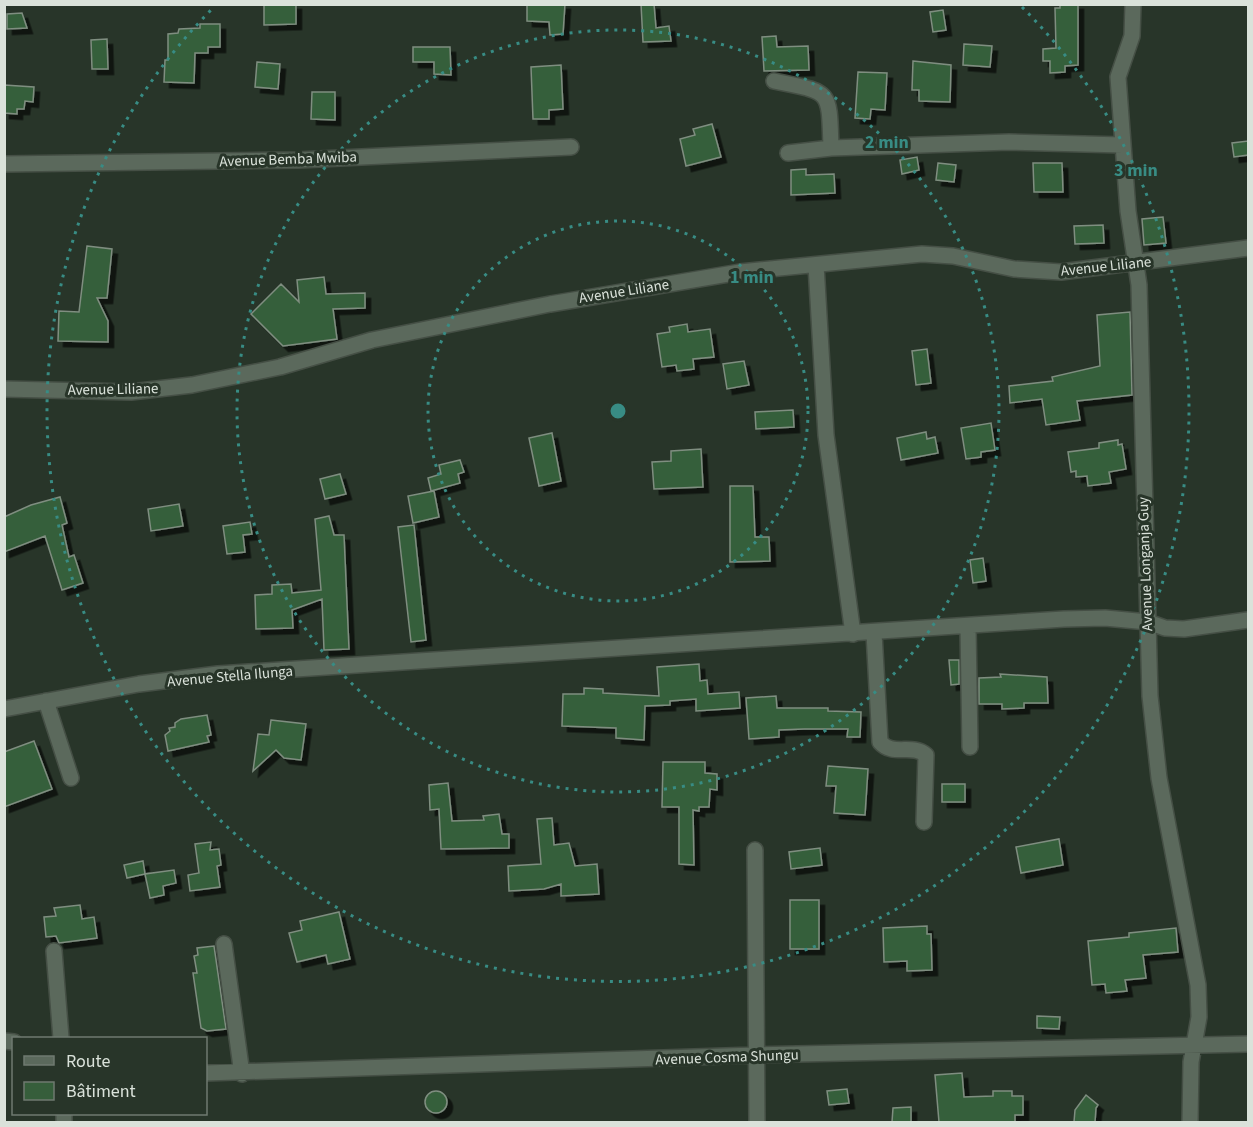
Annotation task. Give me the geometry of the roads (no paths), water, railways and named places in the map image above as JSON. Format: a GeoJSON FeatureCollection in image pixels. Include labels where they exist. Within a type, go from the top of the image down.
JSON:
{"type":"FeatureCollection","features":[{"type":"Feature","properties":{"kind":"street","name":"Avenue Longanja Guy"},"geometry":{"type":"LineString","coordinates":[[1132,4],[1132,36],[1118,77],[1132,249],[1139,285],[1150,696],[1160,778],[1198,985],[1199,1017],[1194,1046],[1190,1122]]}},
{"type":"Feature","properties":{"kind":"street"},"geometry":{"type":"LineString","coordinates":[[774,81],[817,89],[825,95],[830,106],[831,148]]}},
{"type":"Feature","properties":{"kind":"street"},"geometry":{"type":"LineString","coordinates":[[788,153],[831,148],[1009,142],[1123,145]]}},
{"type":"Feature","properties":{"kind":"street","name":"Avenue Bemba Mwiba"},"geometry":{"type":"LineString","coordinates":[[4,164],[298,160],[571,147]]}},
{"type":"Feature","properties":{"kind":"street","name":"Avenue Liliane"},"geometry":{"type":"LineString","coordinates":[[4,389],[131,392],[192,385],[280,366],[372,340],[550,304],[740,272],[922,254],[953,256],[1014,269],[1061,272],[1248,248]]}},
{"type":"Feature","properties":{"kind":"street"},"geometry":{"type":"LineString","coordinates":[[816,265],[826,435],[853,634]]}},
{"type":"Feature","properties":{"kind":"street","name":"Avenue Stella Ilunga"},"geometry":{"type":"LineString","coordinates":[[4,709],[139,684],[218,674],[1085,619],[1148,622],[1165,628],[1184,629],[1248,620]]}},
{"type":"Feature","properties":{"kind":"street"},"geometry":{"type":"LineString","coordinates":[[968,627],[970,747]]}},
{"type":"Feature","properties":{"kind":"street"},"geometry":{"type":"LineString","coordinates":[[874,633],[880,742],[891,750],[917,749],[926,755],[924,822]]}},
{"type":"Feature","properties":{"kind":"street"},"geometry":{"type":"LineString","coordinates":[[46,701],[71,778]]}},
{"type":"Feature","properties":{"kind":"street"},"geometry":{"type":"LineString","coordinates":[[755,850],[757,1122]]}},
{"type":"Feature","properties":{"kind":"street"},"geometry":{"type":"LineString","coordinates":[[224,944],[242,1074]]}},
{"type":"Feature","properties":{"kind":"street"},"geometry":{"type":"LineString","coordinates":[[54,951],[61,1037]]}},
{"type":"Feature","properties":{"kind":"street","name":"Avenue Cosma Shungu"},"geometry":{"type":"LineString","coordinates":[[207,1073],[242,1074],[756,1055],[1248,1044]]}}]}
